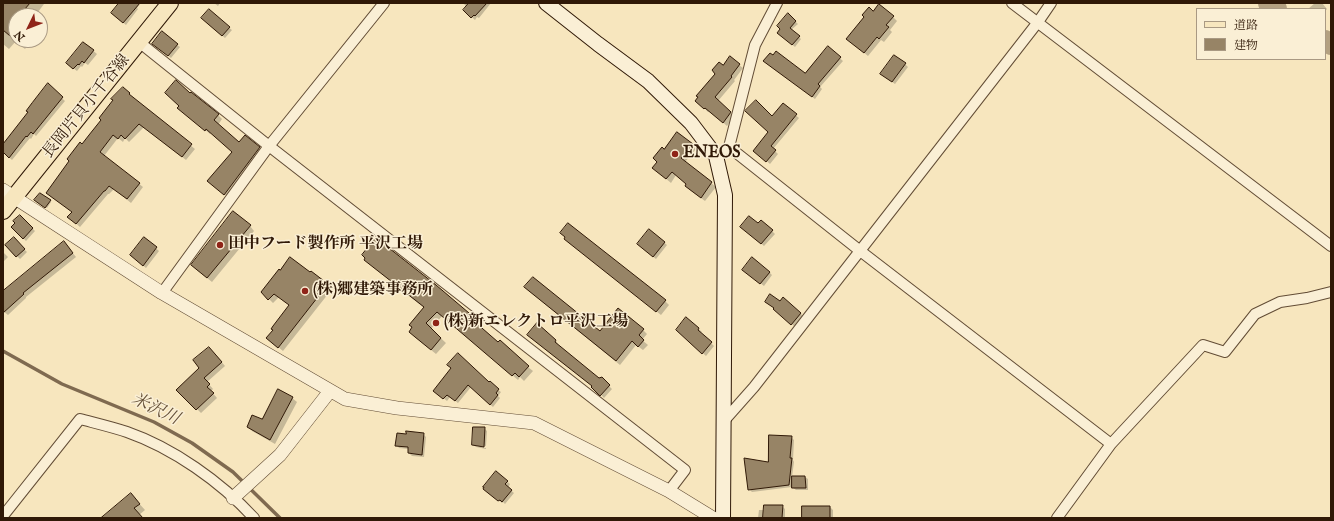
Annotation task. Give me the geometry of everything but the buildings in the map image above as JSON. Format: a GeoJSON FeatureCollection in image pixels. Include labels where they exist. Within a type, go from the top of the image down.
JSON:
{"type":"FeatureCollection","features":[{"type":"Feature","properties":{"kind":"main road","name":"長岡片貝小千谷線"},"geometry":{"type":"LineString","coordinates":[[3,211],[9,193],[139,42],[170,3]]}},
{"type":"Feature","properties":{"kind":"main road"},"geometry":{"type":"LineString","coordinates":[[546,3],[648,81],[691,123],[716,156],[726,195],[723,518]]}},
{"type":"Feature","properties":{"kind":"street"},"geometry":{"type":"LineString","coordinates":[[162,293],[269,146],[384,3]]}},
{"type":"Feature","properties":{"kind":"street"},"geometry":{"type":"LineString","coordinates":[[716,156],[729,147],[755,45],[777,3]]}},
{"type":"Feature","properties":{"kind":"street"},"geometry":{"type":"LineString","coordinates":[[1012,3],[1331,246]]}},
{"type":"Feature","properties":{"kind":"street"},"geometry":{"type":"LineString","coordinates":[[723,422],[754,387],[859,250],[1038,22],[1051,3]]}},
{"type":"Feature","properties":{"kind":"street"},"geometry":{"type":"LineString","coordinates":[[139,42],[269,146],[685,470],[669,491]]}},
{"type":"Feature","properties":{"kind":"street"},"geometry":{"type":"LineString","coordinates":[[729,147],[859,250],[1111,444]]}},
{"type":"Feature","properties":{"kind":"street"},"geometry":{"type":"LineString","coordinates":[[9,193],[162,293],[344,399],[534,423],[669,491],[713,518]]}},
{"type":"Feature","properties":{"kind":"street"},"geometry":{"type":"LineString","coordinates":[[1057,518],[1111,444],[1203,345],[1225,352],[1255,314],[1280,302],[1307,298],[1331,292]]}},
{"type":"Feature","properties":{"kind":"street"},"geometry":{"type":"LineString","coordinates":[[233,498],[280,455],[330,391]]}},
{"type":"Feature","properties":{"kind":"street"},"geometry":{"type":"LineString","coordinates":[[3,516],[80,419],[128,432],[154,444],[195,467],[233,498],[254,518]]}},
{"type":"Feature","properties":{"kind":"waterway"},"geometry":{"type":"LineString","coordinates":[[1269,3],[1275,8]]}},
{"type":"Feature","properties":{"kind":"waterway"},"geometry":{"type":"LineString","coordinates":[[1326,42],[1331,44]]}},
{"type":"Feature","properties":{"kind":"waterway","name":"米沢川"},"geometry":{"type":"LineString","coordinates":[[3,351],[62,384],[154,422],[192,443],[233,472],[280,518]]}},
{"type":"Feature","properties":{"kind":"place","name":"ENEOS"},"geometry":{"type":"Point","coordinates":[675,154]}},
{"type":"Feature","properties":{"kind":"place","name":"田中フード製作所 平沢工場"},"geometry":{"type":"Point","coordinates":[220,245]}},
{"type":"Feature","properties":{"kind":"place","name":"(株)郷建築事務所"},"geometry":{"type":"Point","coordinates":[305,291]}},
{"type":"Feature","properties":{"kind":"place","name":"(株)新エレクトロ平沢工場"},"geometry":{"type":"Point","coordinates":[436,323]}}]}
